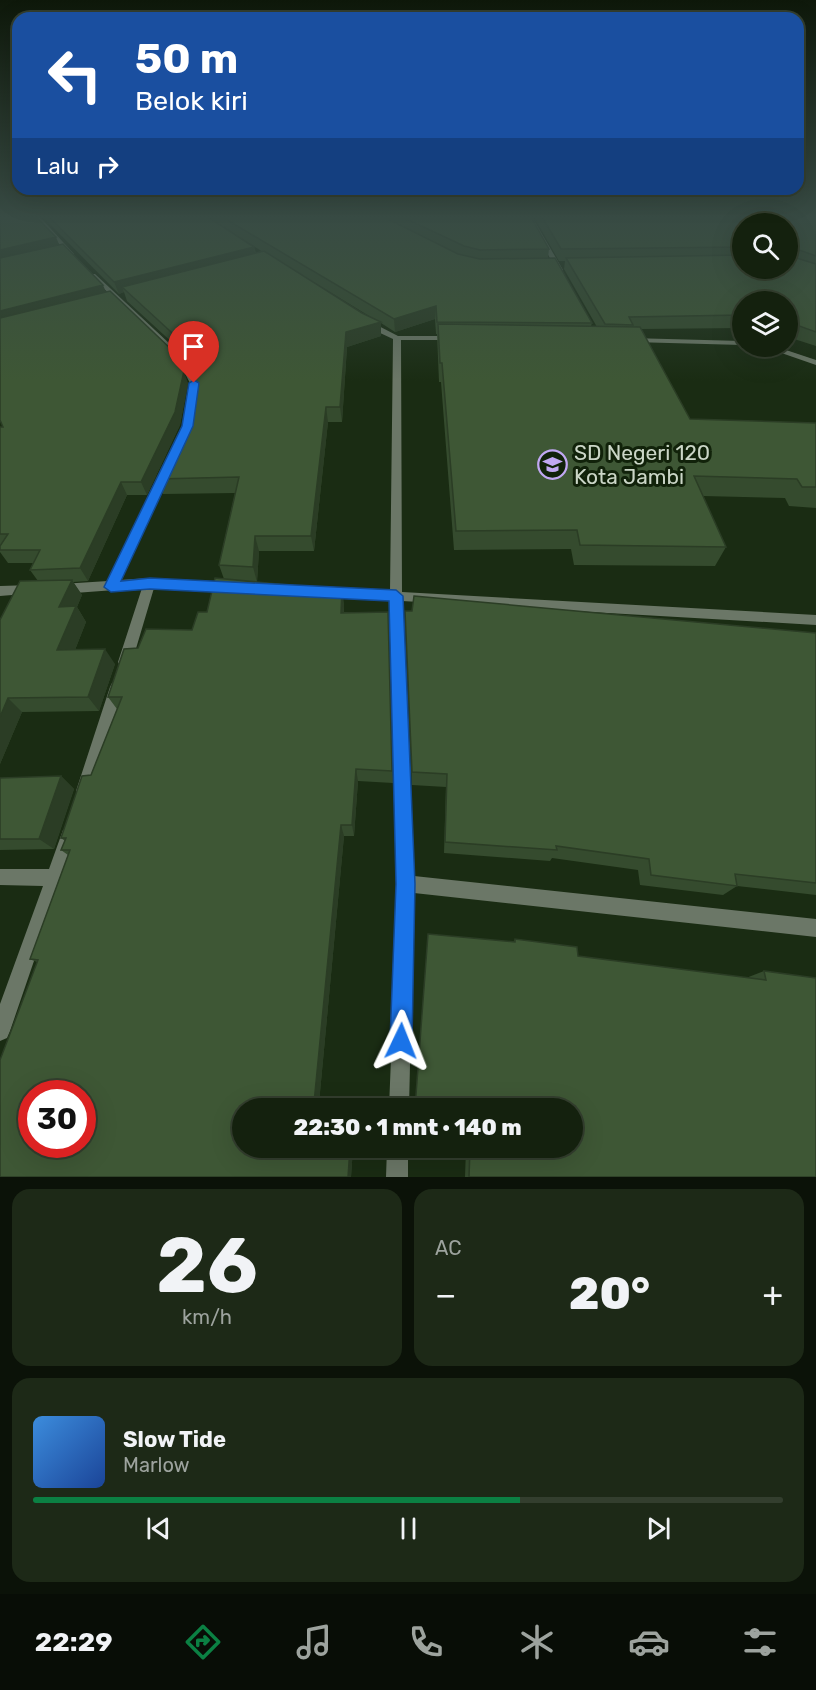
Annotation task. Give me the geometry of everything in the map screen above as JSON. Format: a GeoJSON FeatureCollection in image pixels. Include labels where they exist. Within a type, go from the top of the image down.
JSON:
{"type":"FeatureCollection","features":[{"type":"Feature","properties":{"kind":"street"},"geometry":{"type":"LineString","coordinates":[[90,272],[183,361],[194,383],[191,405]]}},
{"type":"Feature","properties":{"kind":"street"},"geometry":{"type":"LineString","coordinates":[[107,302],[129,296]]}},
{"type":"Feature","properties":{"kind":"street"},"geometry":{"type":"LineString","coordinates":[[357,317],[397,338],[468,338]]}},
{"type":"Feature","properties":{"kind":"street"},"geometry":{"type":"LineString","coordinates":[[397,338],[396,596],[406,884],[399,1098]]}},
{"type":"Feature","properties":{"kind":"street"},"geometry":{"type":"LineString","coordinates":[[621,340],[732,343]]}},
{"type":"Feature","properties":{"kind":"street"},"geometry":{"type":"LineString","coordinates":[[798,357],[816,363]]}},
{"type":"Feature","properties":{"kind":"street"},"geometry":{"type":"LineString","coordinates":[[111,587],[172,458]]}},
{"type":"Feature","properties":{"kind":"street"},"geometry":{"type":"LineString","coordinates":[[0,1031],[56,878],[150,584]]}},
{"type":"Feature","properties":{"kind":"street"},"geometry":{"type":"LineString","coordinates":[[0,591],[150,584],[244,588]]}},
{"type":"Feature","properties":{"kind":"street"},"geometry":{"type":"LineString","coordinates":[[314,592],[816,620]]}},
{"type":"Feature","properties":{"kind":"street"},"geometry":{"type":"LineString","coordinates":[[0,877],[56,878]]}},
{"type":"Feature","properties":{"kind":"street"},"geometry":{"type":"LineString","coordinates":[[406,884],[816,928]]}},
{"type":"Feature","properties":{"kind":"street"},"geometry":{"type":"LineString","coordinates":[[397,1177],[398,1158]]}},
{"type":"Feature","properties":{"kind":"building"},"geometry":{"type":"Polygon","coordinates":[[[0,272],[90,272],[103,285],[0,311],[0,272]]]}},
{"type":"Feature","properties":{"kind":"building"},"geometry":{"type":"Polygon","coordinates":[[[104,272],[154,272],[114,282],[104,272]]]}},
{"type":"Feature","properties":{"kind":"building"},"geometry":{"type":"Polygon","coordinates":[[[181,272],[297,272],[362,313],[381,322],[346,332],[340,407],[326,407],[311,536],[255,536],[253,567],[219,565],[239,477],[157,479],[189,412],[196,367],[183,343],[122,287],[181,272]]]}},
{"type":"Feature","properties":{"kind":"building"},"geometry":{"type":"Polygon","coordinates":[[[315,272],[563,272],[592,323],[437,322],[436,306],[394,319],[315,272]]]}},
{"type":"Feature","properties":{"kind":"building"},"geometry":{"type":"Polygon","coordinates":[[[574,272],[732,272],[732,279],[798,279],[798,272],[816,272],[816,332],[798,326],[798,291],[732,291],[732,315],[629,317],[633,325],[605,324],[574,272]]]}},
{"type":"Feature","properties":{"kind":"building"},"geometry":{"type":"Polygon","coordinates":[[[110,291],[173,351],[184,371],[175,412],[141,482],[121,482],[80,568],[30,570],[40,550],[0,550],[8,534],[0,534],[0,427],[3,427],[0,420],[0,318],[110,291]]]}},
{"type":"Feature","properties":{"kind":"building","name":"SD Negeri 120 Kota Jambi"},"geometry":{"type":"Polygon","coordinates":[[[438,324],[640,327],[690,419],[816,423],[816,487],[802,487],[797,479],[694,476],[726,547],[580,545],[577,530],[456,531],[438,324]]]}},
{"type":"Feature","properties":{"kind":"building"},"geometry":{"type":"Polygon","coordinates":[[[215,578],[342,590],[341,613],[388,612],[392,771],[356,769],[352,825],[341,825],[314,1098],[232,1098],[232,1158],[349,1158],[348,1177],[0,1177],[0,1060],[38,960],[30,959],[70,850],[61,850],[66,838],[61,838],[82,776],[91,775],[122,697],[108,697],[124,649],[138,648],[146,629],[192,630],[198,612],[207,612],[215,578]]]}},
{"type":"Feature","properties":{"kind":"building"},"geometry":{"type":"Polygon","coordinates":[[[72,580],[59,607],[76,606],[57,650],[105,649],[88,697],[8,698],[0,717],[0,620],[20,581],[72,580]]]}},
{"type":"Feature","properties":{"kind":"building"},"geometry":{"type":"Polygon","coordinates":[[[414,596],[816,633],[816,883],[735,874],[737,886],[651,875],[649,859],[556,846],[557,850],[445,842],[447,774],[412,772],[405,611],[412,611],[414,596]]]}},
{"type":"Feature","properties":{"kind":"building"},"geometry":{"type":"Polygon","coordinates":[[[61,776],[39,839],[0,839],[0,778],[61,776]]]}},
{"type":"Feature","properties":{"kind":"building"},"geometry":{"type":"Polygon","coordinates":[[[428,934],[515,942],[515,939],[577,947],[578,956],[766,980],[764,971],[816,978],[816,1177],[469,1177],[470,1158],[583,1158],[583,1098],[416,1098],[428,934]]]}},
{"type":"Feature","properties":{"kind":"place","name":"SD Negeri 120 Kota Jambi"},"geometry":{"type":"Point","coordinates":[553,464]}},
{"type":"Feature","properties":{"kind":"route"},"geometry":{"type":"LineString","coordinates":[[194,383],[188,426],[111,587],[150,584],[396,596],[406,884],[401,1041]]}}]}
